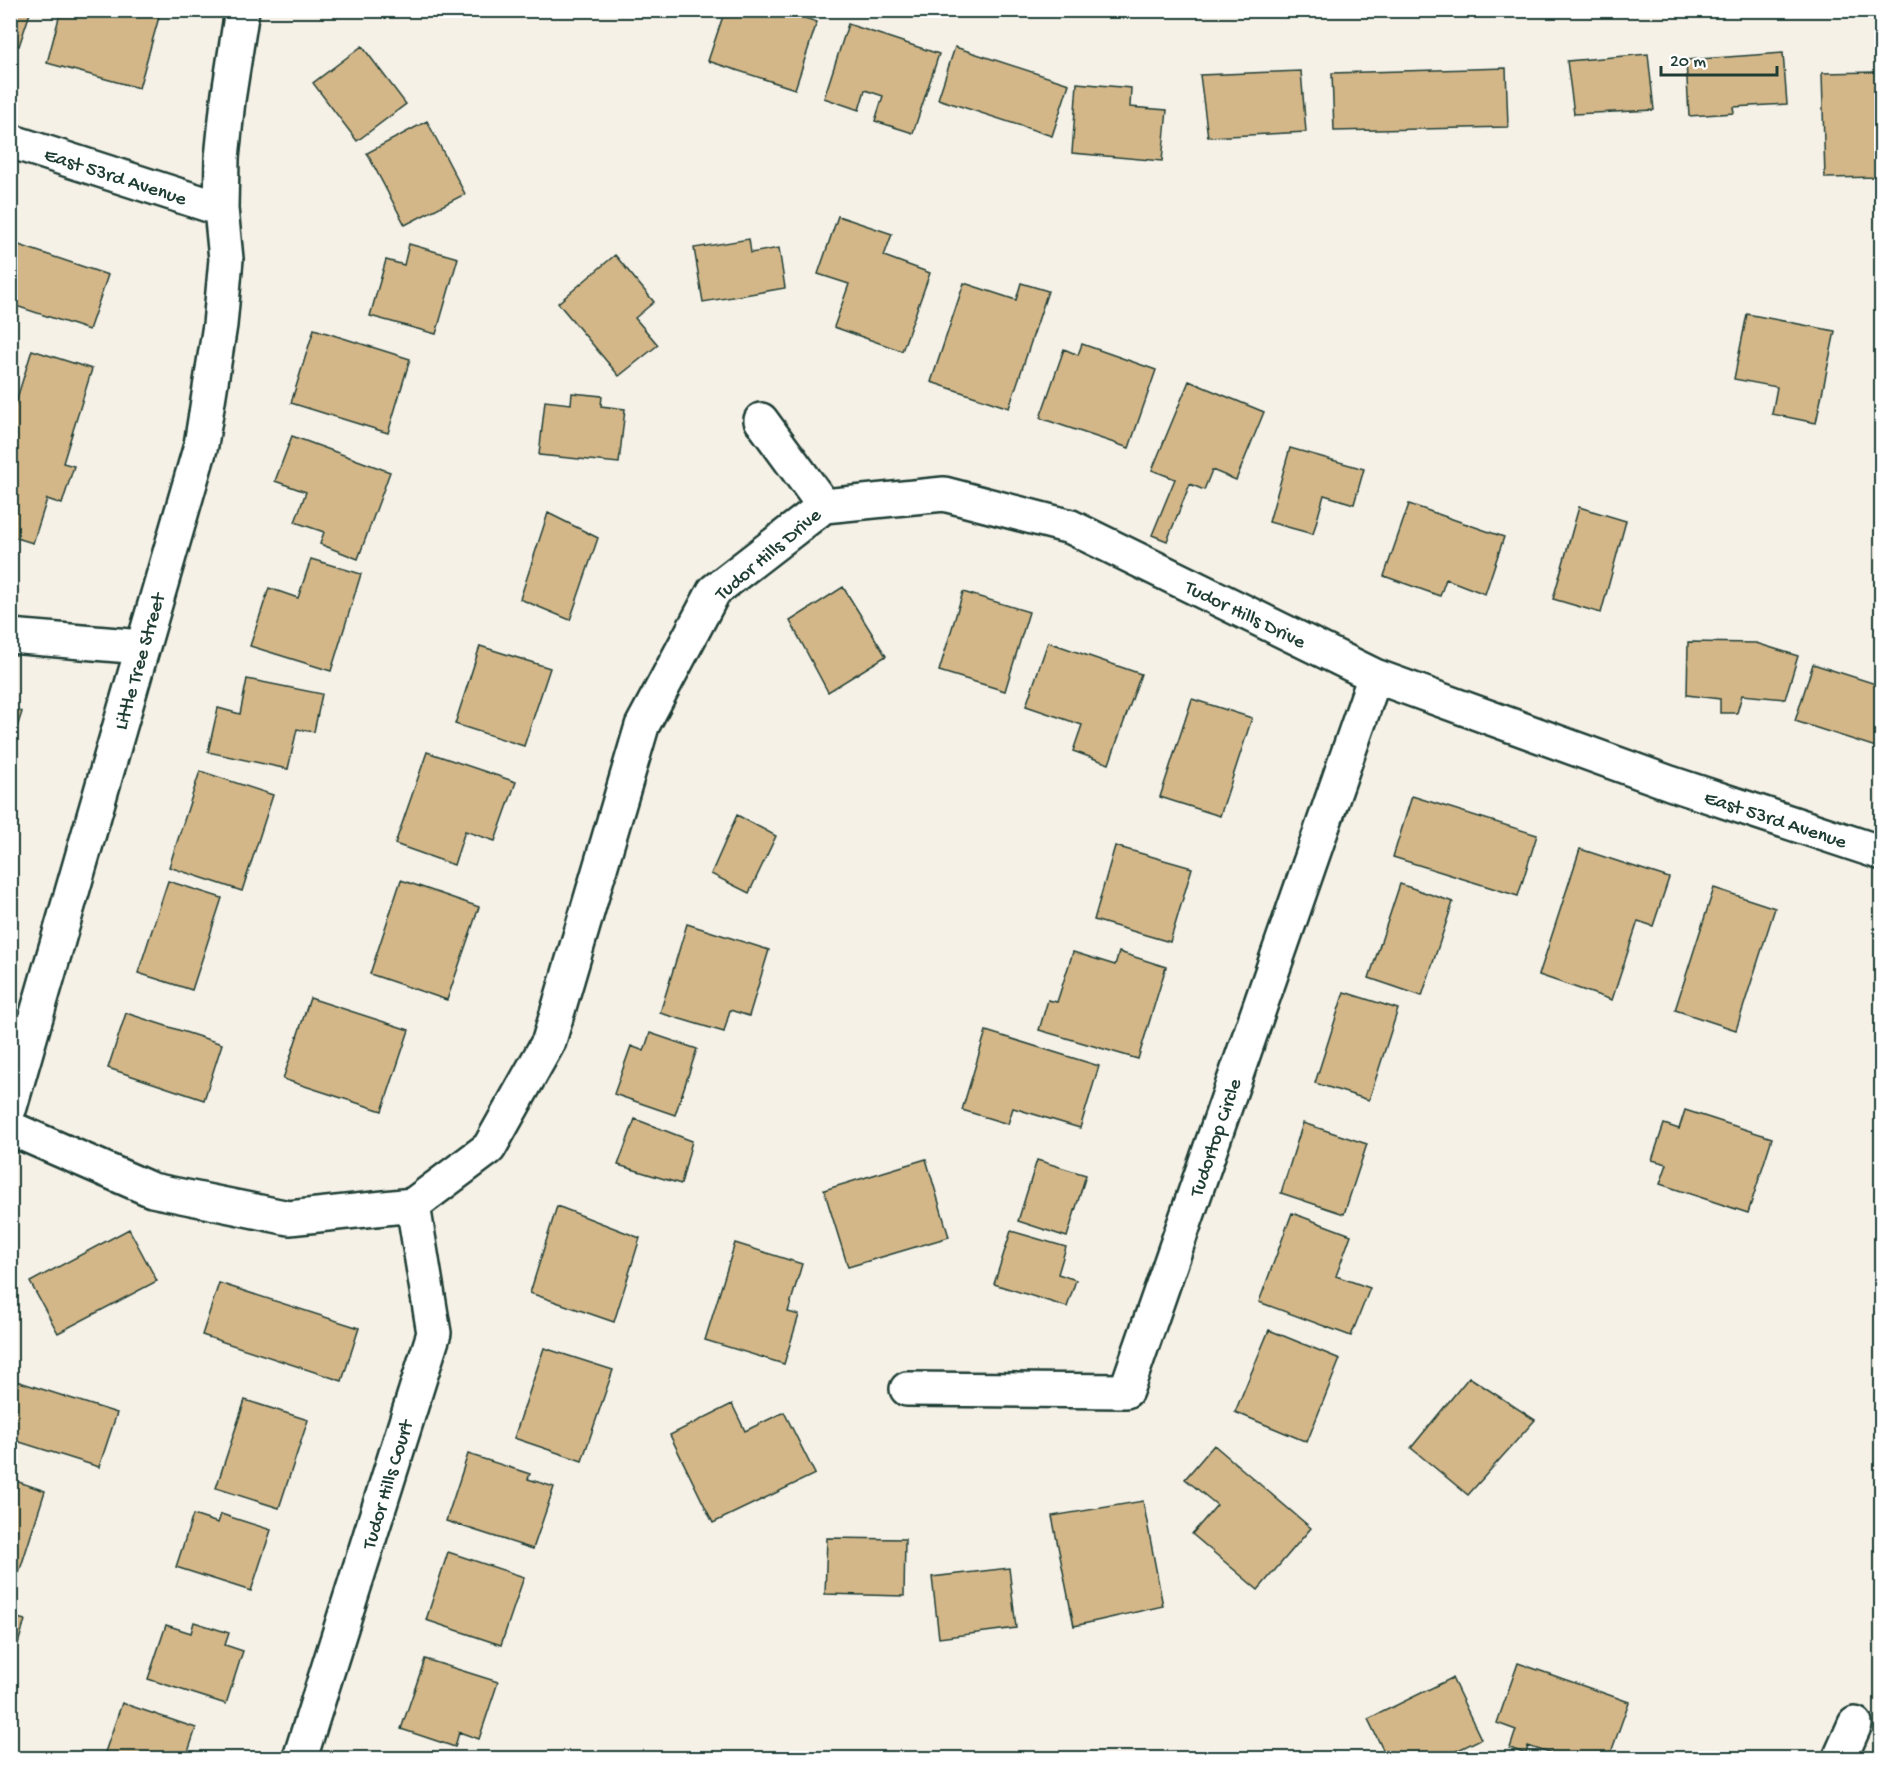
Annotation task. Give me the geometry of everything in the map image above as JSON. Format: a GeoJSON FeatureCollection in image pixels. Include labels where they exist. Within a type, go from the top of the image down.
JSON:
{"type":"FeatureCollection","features":[{"type":"Feature","properties":{"kind":"street","name":"Little Tree Street"},"geometry":{"type":"LineString","coordinates":[[10,1107],[201,445],[220,325],[226,259],[221,209],[222,158],[228,100],[242,10]]}},
{"type":"Feature","properties":{"kind":"street","name":"East 53rd Avenue"},"geometry":{"type":"LineString","coordinates":[[10,141],[221,209]]}},
{"type":"Feature","properties":{"kind":"street"},"geometry":{"type":"LineString","coordinates":[[760,420],[824,506]]}},
{"type":"Feature","properties":{"kind":"street","name":"Tudor Hills Drive"},"geometry":{"type":"LineString","coordinates":[[413,1205],[489,1148],[549,1041],[642,726],[714,591],[824,506],[944,494],[1071,527],[1375,676],[1670,783]]}},
{"type":"Feature","properties":{"kind":"street"},"geometry":{"type":"LineString","coordinates":[[10,636],[142,647]]}},
{"type":"Feature","properties":{"kind":"street","name":"Tudortop Circle"},"geometry":{"type":"LineString","coordinates":[[907,1389],[1126,1391],[1375,676]]}},
{"type":"Feature","properties":{"kind":"street","name":"East 53rd Avenue"},"geometry":{"type":"LineString","coordinates":[[1670,783],[1881,854]]}},
{"type":"Feature","properties":{"kind":"street"},"geometry":{"type":"LineString","coordinates":[[10,1128],[152,1190],[289,1218],[413,1205]]}},
{"type":"Feature","properties":{"kind":"street","name":"Tudor Hills Court"},"geometry":{"type":"LineString","coordinates":[[300,1758],[434,1333],[413,1205]]}},
{"type":"Feature","properties":{"kind":"street"},"geometry":{"type":"LineString","coordinates":[[1840,1758],[1855,1724]]}},
{"type":"Feature","properties":{"kind":"building"},"geometry":{"type":"Polygon","coordinates":[[[10,10],[31,10],[19,46],[10,43],[10,10]]]}},
{"type":"Feature","properties":{"kind":"building"},"geometry":{"type":"Polygon","coordinates":[[[61,10],[161,10],[139,88],[47,63],[61,10]]]}},
{"type":"Feature","properties":{"kind":"building"},"geometry":{"type":"Polygon","coordinates":[[[647,10],[672,10],[669,18],[647,10]]]}},
{"type":"Feature","properties":{"kind":"building"},"geometry":{"type":"Polygon","coordinates":[[[725,10],[781,10],[817,22],[795,89],[708,61],[725,10]]]}},
{"type":"Feature","properties":{"kind":"building"},"geometry":{"type":"Polygon","coordinates":[[[848,24],[939,54],[913,133],[875,121],[883,96],[865,90],[859,110],[824,98],[848,24]]]}},
{"type":"Feature","properties":{"kind":"building"},"geometry":{"type":"Polygon","coordinates":[[[362,46],[406,104],[357,141],[313,83],[362,46]]]}},
{"type":"Feature","properties":{"kind":"building"},"geometry":{"type":"Polygon","coordinates":[[[955,47],[1069,84],[1052,136],[938,99],[955,47]]]}},
{"type":"Feature","properties":{"kind":"building"},"geometry":{"type":"Polygon","coordinates":[[[1783,53],[1787,104],[1733,107],[1734,113],[1689,116],[1686,60],[1783,53]]]}},
{"type":"Feature","properties":{"kind":"building"},"geometry":{"type":"Polygon","coordinates":[[[1648,54],[1654,110],[1574,114],[1567,61],[1648,54]]]}},
{"type":"Feature","properties":{"kind":"building"},"geometry":{"type":"Polygon","coordinates":[[[1506,68],[1508,127],[1334,131],[1332,73],[1506,68]]]}},
{"type":"Feature","properties":{"kind":"building"},"geometry":{"type":"Polygon","coordinates":[[[1301,71],[1306,132],[1208,137],[1200,75],[1301,71]]]}},
{"type":"Feature","properties":{"kind":"building"},"geometry":{"type":"Polygon","coordinates":[[[1878,72],[1880,177],[1825,178],[1822,73],[1878,72]]]}},
{"type":"Feature","properties":{"kind":"building"},"geometry":{"type":"Polygon","coordinates":[[[1077,83],[1131,88],[1130,107],[1167,110],[1162,161],[1072,153],[1077,83]]]}},
{"type":"Feature","properties":{"kind":"building"},"geometry":{"type":"Polygon","coordinates":[[[427,121],[465,194],[405,225],[367,153],[427,121]]]}},
{"type":"Feature","properties":{"kind":"building"},"geometry":{"type":"Polygon","coordinates":[[[838,216],[892,234],[884,256],[930,273],[902,351],[834,327],[849,284],[818,274],[838,216]]]}},
{"type":"Feature","properties":{"kind":"building"},"geometry":{"type":"Polygon","coordinates":[[[749,239],[751,253],[779,248],[785,288],[703,302],[694,248],[749,239]]]}},
{"type":"Feature","properties":{"kind":"building"},"geometry":{"type":"Polygon","coordinates":[[[10,242],[108,275],[89,330],[10,304],[10,242]]]}},
{"type":"Feature","properties":{"kind":"building"},"geometry":{"type":"Polygon","coordinates":[[[409,244],[458,258],[436,334],[370,316],[386,260],[404,265],[409,244]]]}},
{"type":"Feature","properties":{"kind":"building"},"geometry":{"type":"Polygon","coordinates":[[[615,255],[654,302],[635,318],[658,345],[619,376],[558,303],[615,255]]]}},
{"type":"Feature","properties":{"kind":"building"},"geometry":{"type":"Polygon","coordinates":[[[964,283],[1016,300],[1021,283],[1048,291],[1009,408],[931,382],[964,283]]]}},
{"type":"Feature","properties":{"kind":"building"},"geometry":{"type":"Polygon","coordinates":[[[1747,314],[1835,331],[1816,423],[1772,414],[1777,387],[1734,379],[1747,314]]]}},
{"type":"Feature","properties":{"kind":"building"},"geometry":{"type":"Polygon","coordinates":[[[314,329],[410,359],[388,433],[291,403],[314,329]]]}},
{"type":"Feature","properties":{"kind":"building"},"geometry":{"type":"Polygon","coordinates":[[[1082,344],[1156,370],[1129,448],[1040,418],[1064,349],[1078,355],[1082,344]]]}},
{"type":"Feature","properties":{"kind":"building"},"geometry":{"type":"Polygon","coordinates":[[[32,350],[92,369],[63,463],[74,466],[62,504],[47,499],[33,543],[10,536],[10,421],[32,350]]]}},
{"type":"Feature","properties":{"kind":"building"},"geometry":{"type":"Polygon","coordinates":[[[1189,381],[1264,412],[1236,480],[1212,470],[1204,490],[1190,484],[1167,541],[1152,535],[1175,479],[1152,470],[1189,381]]]}},
{"type":"Feature","properties":{"kind":"building"},"geometry":{"type":"Polygon","coordinates":[[[572,393],[602,396],[601,406],[625,409],[619,463],[539,455],[545,401],[571,404],[572,393]]]}},
{"type":"Feature","properties":{"kind":"building"},"geometry":{"type":"Polygon","coordinates":[[[292,436],[390,472],[358,559],[320,544],[324,532],[295,522],[306,492],[275,481],[292,436]]]}},
{"type":"Feature","properties":{"kind":"building"},"geometry":{"type":"Polygon","coordinates":[[[1290,448],[1364,469],[1354,504],[1324,495],[1313,534],[1269,522],[1290,448]]]}},
{"type":"Feature","properties":{"kind":"building"},"geometry":{"type":"Polygon","coordinates":[[[1409,504],[1504,537],[1485,594],[1446,579],[1440,596],[1384,576],[1409,504]]]}},
{"type":"Feature","properties":{"kind":"building"},"geometry":{"type":"Polygon","coordinates":[[[1579,507],[1626,521],[1601,613],[1553,599],[1579,507]]]}},
{"type":"Feature","properties":{"kind":"building"},"geometry":{"type":"Polygon","coordinates":[[[548,513],[598,538],[570,620],[520,599],[548,513]]]}},
{"type":"Feature","properties":{"kind":"building"},"geometry":{"type":"Polygon","coordinates":[[[311,559],[361,574],[331,671],[250,646],[269,588],[298,598],[311,559]]]}},
{"type":"Feature","properties":{"kind":"building"},"geometry":{"type":"Polygon","coordinates":[[[843,587],[886,656],[828,692],[790,621],[843,587]]]}},
{"type":"Feature","properties":{"kind":"building"},"geometry":{"type":"Polygon","coordinates":[[[963,592],[1029,612],[1005,691],[939,671],[963,592]]]}},
{"type":"Feature","properties":{"kind":"building"},"geometry":{"type":"Polygon","coordinates":[[[1048,642],[1141,674],[1109,764],[1073,751],[1082,725],[1026,706],[1048,642]]]}},
{"type":"Feature","properties":{"kind":"building"},"geometry":{"type":"Polygon","coordinates":[[[1688,642],[1756,643],[1798,656],[1785,699],[1742,695],[1737,713],[1720,713],[1720,699],[1687,695],[1688,642]]]}},
{"type":"Feature","properties":{"kind":"building"},"geometry":{"type":"Polygon","coordinates":[[[480,646],[550,668],[524,746],[455,724],[480,646]]]}},
{"type":"Feature","properties":{"kind":"building"},"geometry":{"type":"Polygon","coordinates":[[[1813,664],[1882,686],[1882,749],[1795,721],[1813,664]]]}},
{"type":"Feature","properties":{"kind":"building"},"geometry":{"type":"Polygon","coordinates":[[[247,679],[322,694],[314,732],[297,729],[288,769],[208,752],[218,708],[240,714],[247,679]]]}},
{"type":"Feature","properties":{"kind":"building"},"geometry":{"type":"Polygon","coordinates":[[[1192,699],[1252,718],[1220,816],[1160,797],[1192,699]]]}},
{"type":"Feature","properties":{"kind":"building"},"geometry":{"type":"Polygon","coordinates":[[[10,707],[22,712],[10,749],[10,707]]]}},
{"type":"Feature","properties":{"kind":"building"},"geometry":{"type":"Polygon","coordinates":[[[427,752],[516,782],[495,841],[465,831],[454,865],[395,844],[427,752]]]}},
{"type":"Feature","properties":{"kind":"building"},"geometry":{"type":"Polygon","coordinates":[[[200,771],[273,795],[242,891],[169,867],[200,771]]]}},
{"type":"Feature","properties":{"kind":"building"},"geometry":{"type":"Polygon","coordinates":[[[1412,796],[1537,835],[1518,896],[1393,857],[1412,796]]]}},
{"type":"Feature","properties":{"kind":"building"},"geometry":{"type":"Polygon","coordinates":[[[737,815],[776,836],[749,893],[711,874],[737,815]]]}},
{"type":"Feature","properties":{"kind":"building"},"geometry":{"type":"Polygon","coordinates":[[[1115,846],[1192,868],[1170,942],[1094,920],[1115,846]]]}},
{"type":"Feature","properties":{"kind":"building"},"geometry":{"type":"Polygon","coordinates":[[[1580,849],[1669,878],[1653,926],[1638,921],[1612,1000],[1539,975],[1580,849]]]}},
{"type":"Feature","properties":{"kind":"building"},"geometry":{"type":"Polygon","coordinates":[[[401,880],[479,907],[447,1000],[370,974],[401,880]]]}},
{"type":"Feature","properties":{"kind":"building"},"geometry":{"type":"Polygon","coordinates":[[[168,881],[222,898],[192,990],[138,973],[168,881]]]}},
{"type":"Feature","properties":{"kind":"building"},"geometry":{"type":"Polygon","coordinates":[[[1400,884],[1453,902],[1422,996],[1369,978],[1400,884]]]}},
{"type":"Feature","properties":{"kind":"building"},"geometry":{"type":"Polygon","coordinates":[[[1714,888],[1775,908],[1736,1030],[1675,1010],[1714,888]]]}},
{"type":"Feature","properties":{"kind":"building"},"geometry":{"type":"Polygon","coordinates":[[[687,924],[769,950],[749,1016],[730,1010],[724,1032],[660,1013],[687,924]]]}},
{"type":"Feature","properties":{"kind":"building"},"geometry":{"type":"Polygon","coordinates":[[[1073,952],[1115,965],[1119,952],[1166,967],[1138,1059],[1039,1030],[1048,1000],[1057,1002],[1073,952]]]}},
{"type":"Feature","properties":{"kind":"building"},"geometry":{"type":"Polygon","coordinates":[[[1344,992],[1398,1009],[1369,1100],[1315,1083],[1344,992]]]}},
{"type":"Feature","properties":{"kind":"building"},"geometry":{"type":"Polygon","coordinates":[[[310,998],[409,1030],[382,1111],[283,1079],[310,998]]]}},
{"type":"Feature","properties":{"kind":"building"},"geometry":{"type":"Polygon","coordinates":[[[126,1013],[222,1044],[204,1100],[108,1068],[126,1013]]]}},
{"type":"Feature","properties":{"kind":"building"},"geometry":{"type":"Polygon","coordinates":[[[986,1031],[1099,1066],[1080,1128],[1013,1108],[1008,1124],[962,1110],[986,1031]]]}},
{"type":"Feature","properties":{"kind":"building"},"geometry":{"type":"Polygon","coordinates":[[[650,1033],[697,1049],[675,1115],[614,1094],[631,1046],[644,1051],[650,1033]]]}},
{"type":"Feature","properties":{"kind":"building"},"geometry":{"type":"Polygon","coordinates":[[[1685,1110],[1772,1138],[1748,1213],[1660,1184],[1667,1164],[1652,1160],[1664,1124],[1679,1129],[1685,1110]]]}},
{"type":"Feature","properties":{"kind":"building"},"geometry":{"type":"Polygon","coordinates":[[[635,1119],[692,1141],[681,1184],[618,1165],[635,1119]]]}},
{"type":"Feature","properties":{"kind":"building"},"geometry":{"type":"Polygon","coordinates":[[[1303,1123],[1367,1144],[1344,1214],[1281,1193],[1303,1123]]]}},
{"type":"Feature","properties":{"kind":"building"},"geometry":{"type":"Polygon","coordinates":[[[926,1159],[949,1237],[848,1267],[824,1190],[926,1159]]]}},
{"type":"Feature","properties":{"kind":"building"},"geometry":{"type":"Polygon","coordinates":[[[1037,1160],[1086,1175],[1067,1237],[1018,1221],[1037,1160]]]}},
{"type":"Feature","properties":{"kind":"building"},"geometry":{"type":"Polygon","coordinates":[[[557,1206],[640,1238],[614,1322],[530,1293],[557,1206]]]}},
{"type":"Feature","properties":{"kind":"building"},"geometry":{"type":"Polygon","coordinates":[[[1292,1213],[1351,1235],[1336,1276],[1370,1288],[1351,1336],[1259,1302],[1292,1213]]]}},
{"type":"Feature","properties":{"kind":"building"},"geometry":{"type":"Polygon","coordinates":[[[129,1229],[157,1281],[58,1333],[30,1282],[129,1229]]]}},
{"type":"Feature","properties":{"kind":"building"},"geometry":{"type":"Polygon","coordinates":[[[1011,1231],[1066,1247],[1058,1274],[1076,1280],[1067,1307],[994,1284],[1011,1231]]]}},
{"type":"Feature","properties":{"kind":"building"},"geometry":{"type":"Polygon","coordinates":[[[735,1243],[802,1264],[788,1312],[799,1315],[784,1364],[705,1340],[735,1243]]]}},
{"type":"Feature","properties":{"kind":"building"},"geometry":{"type":"Polygon","coordinates":[[[219,1283],[359,1328],[342,1381],[202,1335],[219,1283]]]}},
{"type":"Feature","properties":{"kind":"building"},"geometry":{"type":"Polygon","coordinates":[[[1269,1330],[1340,1359],[1307,1442],[1235,1412],[1269,1330]]]}},
{"type":"Feature","properties":{"kind":"building"},"geometry":{"type":"Polygon","coordinates":[[[544,1348],[613,1370],[582,1461],[514,1438],[544,1348]]]}},
{"type":"Feature","properties":{"kind":"building"},"geometry":{"type":"Polygon","coordinates":[[[1469,1377],[1535,1420],[1468,1495],[1411,1448],[1469,1377]]]}},
{"type":"Feature","properties":{"kind":"building"},"geometry":{"type":"Polygon","coordinates":[[[10,1379],[117,1413],[99,1467],[10,1439],[10,1379]]]}},
{"type":"Feature","properties":{"kind":"building"},"geometry":{"type":"Polygon","coordinates":[[[245,1400],[308,1420],[279,1508],[216,1488],[245,1400]]]}},
{"type":"Feature","properties":{"kind":"building"},"geometry":{"type":"Polygon","coordinates":[[[732,1404],[745,1431],[784,1412],[815,1474],[713,1523],[670,1435],[732,1404]]]}},
{"type":"Feature","properties":{"kind":"building"},"geometry":{"type":"Polygon","coordinates":[[[1214,1445],[1311,1528],[1258,1590],[1192,1534],[1217,1505],[1185,1479],[1214,1445]]]}},
{"type":"Feature","properties":{"kind":"building"},"geometry":{"type":"Polygon","coordinates":[[[468,1454],[530,1474],[528,1479],[554,1487],[533,1549],[446,1521],[468,1454]]]}},
{"type":"Feature","properties":{"kind":"building"},"geometry":{"type":"Polygon","coordinates":[[[10,1479],[45,1491],[19,1573],[10,1570],[10,1479]]]}},
{"type":"Feature","properties":{"kind":"building"},"geometry":{"type":"Polygon","coordinates":[[[1143,1501],[1163,1606],[1074,1626],[1052,1516],[1143,1501]]]}},
{"type":"Feature","properties":{"kind":"building"},"geometry":{"type":"Polygon","coordinates":[[[221,1514],[271,1530],[251,1591],[176,1567],[193,1515],[218,1523],[221,1514]]]}},
{"type":"Feature","properties":{"kind":"building"},"geometry":{"type":"Polygon","coordinates":[[[827,1538],[905,1539],[904,1596],[825,1594],[827,1538]]]}},
{"type":"Feature","properties":{"kind":"building"},"geometry":{"type":"Polygon","coordinates":[[[448,1552],[524,1577],[501,1645],[426,1620],[448,1552]]]}},
{"type":"Feature","properties":{"kind":"building"},"geometry":{"type":"Polygon","coordinates":[[[1009,1568],[1016,1628],[939,1638],[932,1577],[1009,1568]]]}},
{"type":"Feature","properties":{"kind":"building"},"geometry":{"type":"Polygon","coordinates":[[[10,1616],[25,1620],[10,1671],[10,1616]]]}},
{"type":"Feature","properties":{"kind":"building"},"geometry":{"type":"Polygon","coordinates":[[[194,1622],[229,1633],[225,1645],[243,1651],[226,1704],[148,1679],[166,1625],[191,1633],[194,1622]]]}},
{"type":"Feature","properties":{"kind":"building"},"geometry":{"type":"Polygon","coordinates":[[[425,1659],[498,1682],[479,1739],[459,1732],[455,1747],[401,1729],[425,1659]]]}},
{"type":"Feature","properties":{"kind":"building"},"geometry":{"type":"Polygon","coordinates":[[[1518,1663],[1629,1702],[1609,1758],[1564,1758],[1528,1746],[1526,1754],[1510,1748],[1516,1730],[1497,1723],[1518,1663]]]}},
{"type":"Feature","properties":{"kind":"building"},"geometry":{"type":"Polygon","coordinates":[[[1452,1678],[1481,1739],[1448,1755],[1450,1758],[1387,1758],[1368,1719],[1452,1678]]]}},
{"type":"Feature","properties":{"kind":"building"},"geometry":{"type":"Polygon","coordinates":[[[122,1703],[196,1728],[186,1758],[103,1758],[122,1703]]]}},
{"type":"Feature","properties":{"kind":"building"},"geometry":{"type":"Polygon","coordinates":[[[580,1753],[599,1758],[578,1758],[580,1753]]]}}]}
